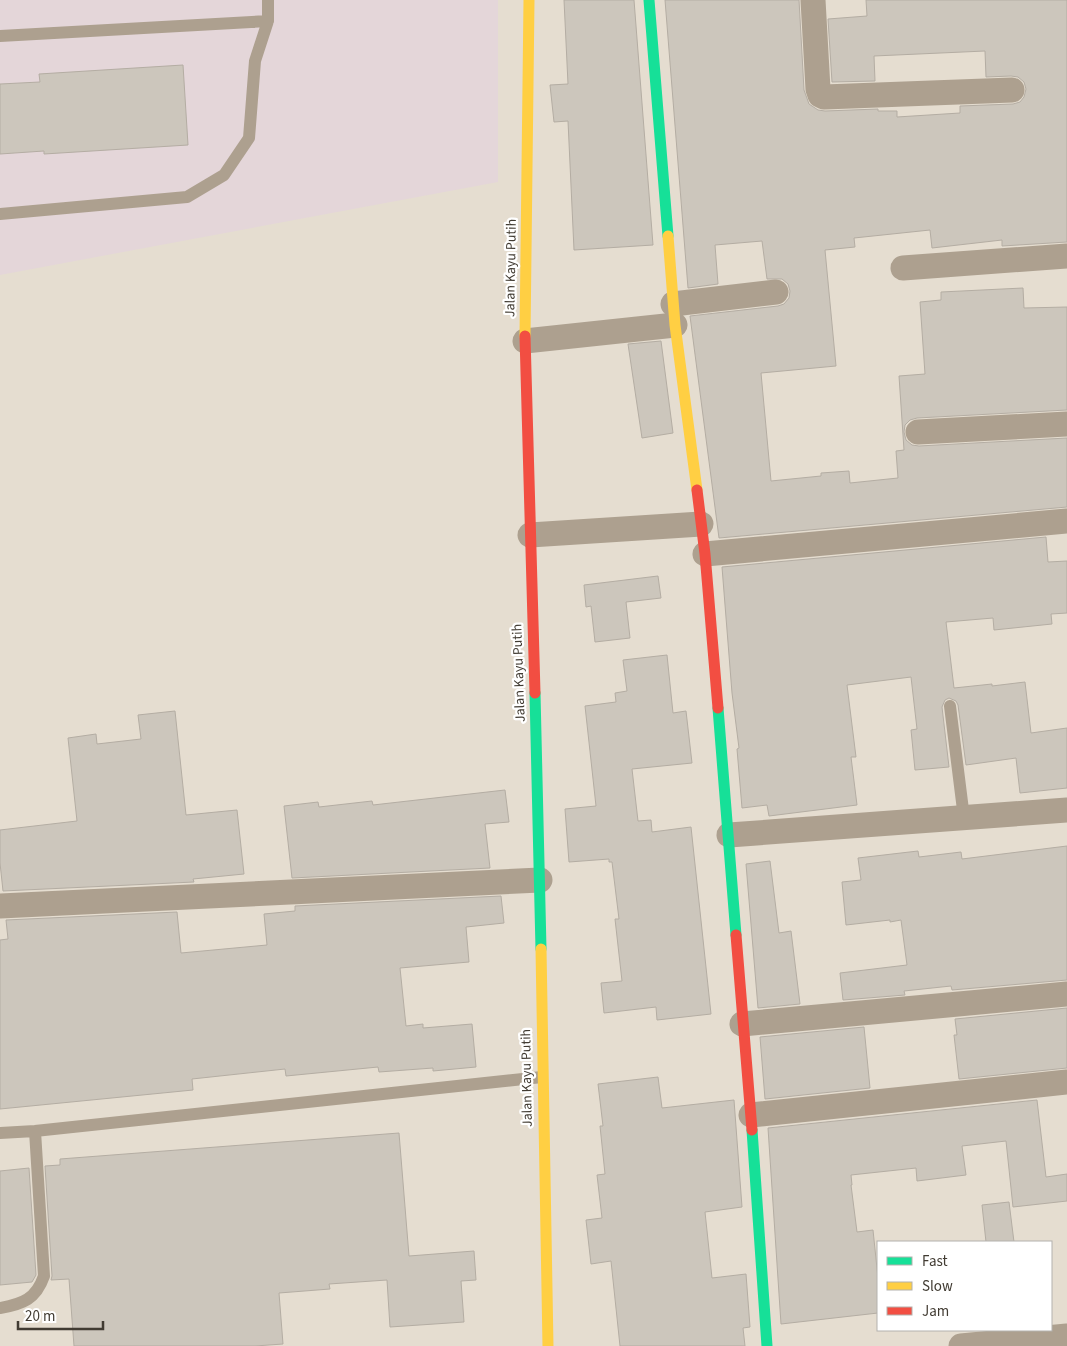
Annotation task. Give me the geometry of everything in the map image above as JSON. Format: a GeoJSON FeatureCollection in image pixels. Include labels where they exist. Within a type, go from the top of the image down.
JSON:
{"type":"FeatureCollection","features":[{"type":"Feature","properties":{"kind":"street","name":"Jalan Kayu Putih"},"geometry":{"type":"LineString","coordinates":[[529,0],[525,341],[540,880],[548,1346]]}},
{"type":"Feature","properties":{"kind":"street"},"geometry":{"type":"LineString","coordinates":[[649,0],[674,315],[705,554],[729,835],[742,1024],[751,1115],[767,1346]]}},
{"type":"Feature","properties":{"kind":"street"},"geometry":{"type":"LineString","coordinates":[[813,0],[818,89],[824,97],[1012,90]]}},
{"type":"Feature","properties":{"kind":"street"},"geometry":{"type":"LineString","coordinates":[[903,268],[1067,256]]}},
{"type":"Feature","properties":{"kind":"street"},"geometry":{"type":"LineString","coordinates":[[525,341],[674,315],[776,292]]}},
{"type":"Feature","properties":{"kind":"street"},"geometry":{"type":"LineString","coordinates":[[918,432],[1067,424]]}},
{"type":"Feature","properties":{"kind":"street"},"geometry":{"type":"LineString","coordinates":[[705,554],[1067,521]]}},
{"type":"Feature","properties":{"kind":"street"},"geometry":{"type":"LineString","coordinates":[[530,535],[701,524]]}},
{"type":"Feature","properties":{"kind":"street"},"geometry":{"type":"LineString","coordinates":[[729,835],[1067,810]]}},
{"type":"Feature","properties":{"kind":"street"},"geometry":{"type":"LineString","coordinates":[[0,906],[540,880]]}},
{"type":"Feature","properties":{"kind":"street"},"geometry":{"type":"LineString","coordinates":[[742,1024],[1067,994]]}},
{"type":"Feature","properties":{"kind":"street"},"geometry":{"type":"LineString","coordinates":[[751,1115],[1067,1082]]}},
{"type":"Feature","properties":{"kind":"street"},"geometry":{"type":"LineString","coordinates":[[961,1346],[1067,1336]]}},
{"type":"Feature","properties":{"kind":"lane"},"geometry":{"type":"LineString","coordinates":[[0,214],[187,197],[224,174],[249,138],[255,61],[268,21],[268,0]]}},
{"type":"Feature","properties":{"kind":"lane"},"geometry":{"type":"LineString","coordinates":[[0,36],[268,21]]}},
{"type":"Feature","properties":{"kind":"lane"},"geometry":{"type":"LineString","coordinates":[[950,706],[964,818]]}},
{"type":"Feature","properties":{"kind":"lane"},"geometry":{"type":"LineString","coordinates":[[0,1133],[35,1131],[542,1077]]}},
{"type":"Feature","properties":{"kind":"lane"},"geometry":{"type":"LineString","coordinates":[[0,1308],[13,1306],[34,1295],[40,1288],[44,1276],[35,1131]]}},
{"type":"Feature","properties":{"kind":"shaded area"},"geometry":{"type":"Polygon","coordinates":[[[0,0],[498,0],[498,182],[0,275],[0,0]]]}},
{"type":"Feature","properties":{"kind":"building"},"geometry":{"type":"Polygon","coordinates":[[[564,0],[634,0],[653,245],[574,250],[568,121],[554,122],[550,85],[568,84],[564,0]]]}},
{"type":"Feature","properties":{"kind":"building"},"geometry":{"type":"Polygon","coordinates":[[[665,0],[799,0],[804,90],[809,104],[818,110],[825,111],[878,109],[878,111],[897,111],[897,117],[960,113],[960,106],[1013,104],[1020,102],[1024,97],[1026,89],[1024,82],[1018,77],[986,77],[985,51],[874,56],[875,81],[832,82],[828,19],[867,16],[866,0],[1067,0],[1067,242],[1002,246],[1002,240],[932,248],[930,230],[854,238],[855,247],[825,250],[836,366],[761,373],[771,481],[821,476],[821,473],[849,471],[850,483],[898,478],[896,451],[904,450],[899,376],[925,374],[920,302],[941,300],[941,292],[1023,288],[1024,308],[1067,307],[1067,410],[917,418],[910,420],[905,425],[904,432],[906,440],[912,445],[919,446],[1067,438],[1067,507],[719,538],[690,316],[778,306],[784,304],[789,298],[790,291],[788,284],[782,279],[767,279],[762,241],[715,245],[718,284],[688,288],[665,0]]]}},
{"type":"Feature","properties":{"kind":"building"},"geometry":{"type":"Polygon","coordinates":[[[183,65],[188,145],[44,154],[44,151],[0,154],[0,84],[40,82],[39,74],[183,65]]]}},
{"type":"Feature","properties":{"kind":"building"},"geometry":{"type":"Polygon","coordinates":[[[661,341],[673,433],[642,438],[628,344],[661,341]]]}},
{"type":"Feature","properties":{"kind":"building"},"geometry":{"type":"Polygon","coordinates":[[[1046,537],[1048,562],[1067,561],[1067,613],[1051,614],[1052,624],[994,630],[993,618],[946,622],[954,688],[1025,682],[1031,733],[1067,728],[1067,788],[1020,793],[1016,758],[966,765],[958,705],[956,701],[949,698],[945,700],[942,707],[949,767],[915,770],[911,730],[917,729],[911,677],[847,685],[856,757],[851,757],[857,805],[769,816],[767,805],[742,808],[737,749],[739,748],[732,693],[722,567],[1046,537]]]}},
{"type":"Feature","properties":{"kind":"building"},"geometry":{"type":"Polygon","coordinates":[[[658,576],[661,598],[626,602],[630,638],[595,642],[591,606],[586,607],[584,585],[658,576]]]}},
{"type":"Feature","properties":{"kind":"building"},"geometry":{"type":"Polygon","coordinates":[[[667,655],[673,713],[686,711],[692,763],[632,769],[638,821],[651,820],[652,832],[691,827],[711,1014],[657,1020],[656,1007],[604,1013],[601,983],[622,981],[615,919],[619,919],[612,862],[609,862],[609,859],[569,862],[565,809],[596,806],[585,706],[616,702],[615,693],[627,691],[623,660],[667,655]]]}},
{"type":"Feature","properties":{"kind":"building"},"geometry":{"type":"Polygon","coordinates":[[[175,711],[186,815],[237,810],[244,874],[193,879],[194,882],[3,891],[0,863],[0,830],[77,821],[68,738],[96,734],[97,744],[141,739],[138,715],[175,711]]]}},
{"type":"Feature","properties":{"kind":"building"},"geometry":{"type":"Polygon","coordinates":[[[505,790],[509,822],[485,824],[490,868],[292,878],[284,806],[318,802],[319,807],[372,801],[373,805],[505,790]]]}},
{"type":"Feature","properties":{"kind":"building"},"geometry":{"type":"Polygon","coordinates":[[[1067,846],[1067,980],[952,990],[951,986],[904,991],[905,995],[843,1000],[840,973],[907,965],[901,920],[846,925],[842,882],[861,880],[858,858],[918,851],[919,857],[961,852],[962,859],[1067,846]]]}},
{"type":"Feature","properties":{"kind":"building"},"geometry":{"type":"Polygon","coordinates":[[[770,861],[779,933],[791,931],[800,1004],[758,1008],[746,864],[770,861]]]}},
{"type":"Feature","properties":{"kind":"building"},"geometry":{"type":"Polygon","coordinates":[[[501,896],[504,923],[466,927],[469,962],[400,968],[406,1026],[423,1024],[423,1028],[472,1024],[476,1067],[433,1071],[433,1068],[379,1072],[378,1067],[286,1076],[285,1069],[192,1079],[193,1090],[0,1109],[0,940],[8,939],[6,920],[177,912],[181,953],[267,945],[264,914],[295,911],[295,906],[501,896]]]}},
{"type":"Feature","properties":{"kind":"building"},"geometry":{"type":"Polygon","coordinates":[[[1067,1008],[1067,1068],[959,1079],[954,1035],[957,1035],[955,1019],[1067,1008]]]}},
{"type":"Feature","properties":{"kind":"building"},"geometry":{"type":"Polygon","coordinates":[[[864,1027],[870,1088],[765,1099],[760,1037],[864,1027]]]}},
{"type":"Feature","properties":{"kind":"building"},"geometry":{"type":"Polygon","coordinates":[[[658,1077],[662,1108],[734,1100],[742,1207],[705,1212],[712,1278],[746,1274],[750,1327],[743,1328],[745,1346],[620,1346],[611,1261],[591,1264],[586,1220],[602,1218],[597,1175],[605,1174],[600,1126],[603,1126],[598,1084],[658,1077]]]}},
{"type":"Feature","properties":{"kind":"building"},"geometry":{"type":"Polygon","coordinates":[[[1037,1100],[1046,1177],[1067,1174],[1067,1201],[1013,1207],[1006,1141],[962,1146],[966,1175],[917,1181],[916,1168],[851,1175],[857,1232],[873,1230],[877,1268],[877,1313],[781,1324],[768,1128],[1037,1100]]]}},
{"type":"Feature","properties":{"kind":"building"},"geometry":{"type":"Polygon","coordinates":[[[399,1133],[409,1256],[474,1251],[476,1280],[461,1281],[464,1322],[390,1327],[387,1280],[329,1284],[330,1289],[279,1293],[283,1344],[255,1346],[74,1346],[69,1279],[51,1280],[45,1166],[60,1165],[60,1159],[399,1133]]]}},
{"type":"Feature","properties":{"kind":"building"},"geometry":{"type":"Polygon","coordinates":[[[29,1168],[36,1275],[32,1282],[0,1285],[0,1171],[29,1168]]]}},
{"type":"Feature","properties":{"kind":"building"},"geometry":{"type":"Polygon","coordinates":[[[1009,1202],[1014,1241],[986,1241],[982,1205],[1009,1202]]]}},
{"type":"Feature","properties":{"kind":"traffic: fast"},"geometry":{"type":"LineString","coordinates":[[649,0],[668,236]]}},
{"type":"Feature","properties":{"kind":"traffic: fast"},"geometry":{"type":"LineString","coordinates":[[535,693],[541,949]]}},
{"type":"Feature","properties":{"kind":"traffic: fast"},"geometry":{"type":"LineString","coordinates":[[718,708],[736,935]]}},
{"type":"Feature","properties":{"kind":"traffic: fast"},"geometry":{"type":"LineString","coordinates":[[752,1130],[767,1346]]}},
{"type":"Feature","properties":{"kind":"traffic: slow"},"geometry":{"type":"LineString","coordinates":[[525,336],[529,0]]}},
{"type":"Feature","properties":{"kind":"traffic: slow"},"geometry":{"type":"LineString","coordinates":[[668,236],[675,325],[697,490]]}},
{"type":"Feature","properties":{"kind":"traffic: slow"},"geometry":{"type":"LineString","coordinates":[[541,949],[548,1346]]}},
{"type":"Feature","properties":{"kind":"traffic: jam"},"geometry":{"type":"LineString","coordinates":[[525,336],[535,693]]}},
{"type":"Feature","properties":{"kind":"traffic: jam"},"geometry":{"type":"LineString","coordinates":[[697,490],[705,554],[718,708]]}},
{"type":"Feature","properties":{"kind":"traffic: jam"},"geometry":{"type":"LineString","coordinates":[[736,935],[752,1130]]}}]}
